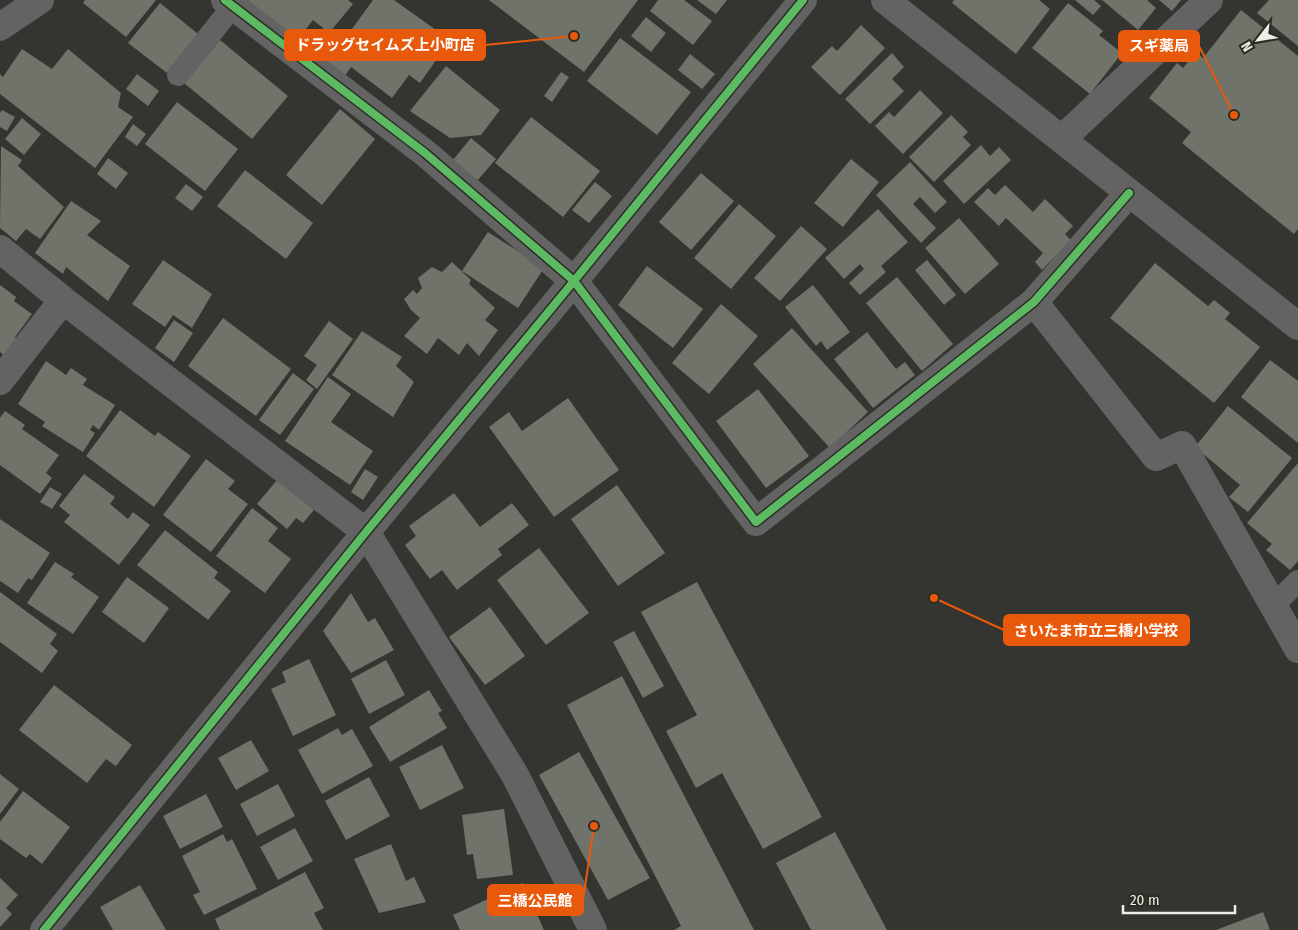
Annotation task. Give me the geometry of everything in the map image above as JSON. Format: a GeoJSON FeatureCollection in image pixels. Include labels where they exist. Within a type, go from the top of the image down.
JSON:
{"type":"FeatureCollection","features":[{"type":"Feature","properties":{"kind":"street"},"geometry":{"type":"LineString","coordinates":[[0,27],[40,0]]}},
{"type":"Feature","properties":{"kind":"street"},"geometry":{"type":"LineString","coordinates":[[44,930],[366,532],[803,0]]}},
{"type":"Feature","properties":{"kind":"street"},"geometry":{"type":"LineString","coordinates":[[885,0],[1298,326]]}},
{"type":"Feature","properties":{"kind":"street"},"geometry":{"type":"LineString","coordinates":[[1062,139],[1209,0]]}},
{"type":"Feature","properties":{"kind":"street"},"geometry":{"type":"LineString","coordinates":[[229,3],[425,153],[574,281],[756,522],[1034,302],[1128,193]]}},
{"type":"Feature","properties":{"kind":"street"},"geometry":{"type":"LineString","coordinates":[[0,249],[63,300],[366,532],[514,775],[593,930]]}},
{"type":"Feature","properties":{"kind":"street"},"geometry":{"type":"LineString","coordinates":[[0,381],[63,300]]}},
{"type":"Feature","properties":{"kind":"street"},"geometry":{"type":"LineString","coordinates":[[1034,302],[1156,457],[1182,445],[1298,650]]}},
{"type":"Feature","properties":{"kind":"lane"},"geometry":{"type":"LineString","coordinates":[[178,75],[229,3]]}},
{"type":"Feature","properties":{"kind":"lane"},"geometry":{"type":"LineString","coordinates":[[1273,606],[1298,581]]}},
{"type":"Feature","properties":{"kind":"building"},"geometry":{"type":"Polygon","coordinates":[[[85,0],[156,0],[126,37],[83,3],[85,0]]]}},
{"type":"Feature","properties":{"kind":"building"},"geometry":{"type":"Polygon","coordinates":[[[244,0],[348,0],[353,4],[329,33],[313,20],[296,42],[244,0]]]}},
{"type":"Feature","properties":{"kind":"building"},"geometry":{"type":"Polygon","coordinates":[[[373,0],[394,0],[450,40],[420,83],[409,75],[392,98],[351,67],[344,77],[316,58],[334,33],[344,40],[373,0]]]}},
{"type":"Feature","properties":{"kind":"building"},"geometry":{"type":"Polygon","coordinates":[[[489,0],[638,0],[584,72],[489,0]]]}},
{"type":"Feature","properties":{"kind":"building"},"geometry":{"type":"Polygon","coordinates":[[[658,0],[684,0],[712,21],[693,45],[650,11],[658,0]]]}},
{"type":"Feature","properties":{"kind":"building"},"geometry":{"type":"Polygon","coordinates":[[[697,0],[727,0],[716,14],[697,0]]]}},
{"type":"Feature","properties":{"kind":"building"},"geometry":{"type":"Polygon","coordinates":[[[954,0],[1039,0],[1050,9],[1016,54],[952,3],[954,0]]]}},
{"type":"Feature","properties":{"kind":"building"},"geometry":{"type":"Polygon","coordinates":[[[1075,0],[1094,0],[1101,6],[1093,15],[1075,0]]]}},
{"type":"Feature","properties":{"kind":"building"},"geometry":{"type":"Polygon","coordinates":[[[1102,0],[1147,0],[1156,8],[1138,30],[1102,0]]]}},
{"type":"Feature","properties":{"kind":"building"},"geometry":{"type":"Polygon","coordinates":[[[1159,0],[1181,0],[1172,11],[1159,0]]]}},
{"type":"Feature","properties":{"kind":"building"},"geometry":{"type":"Polygon","coordinates":[[[1269,0],[1298,0],[1298,46],[1257,13],[1269,0]]]}},
{"type":"Feature","properties":{"kind":"building"},"geometry":{"type":"Polygon","coordinates":[[[160,3],[198,34],[167,73],[128,43],[160,3]]]}},
{"type":"Feature","properties":{"kind":"building"},"geometry":{"type":"Polygon","coordinates":[[[1068,3],[1103,31],[1099,35],[1122,53],[1090,94],[1032,48],[1068,3]]]}},
{"type":"Feature","properties":{"kind":"building"},"geometry":{"type":"Polygon","coordinates":[[[1241,10],[1298,56],[1298,229],[1294,234],[1182,143],[1191,132],[1149,98],[1177,63],[1183,68],[1196,52],[1203,58],[1241,10]]]}},
{"type":"Feature","properties":{"kind":"building"},"geometry":{"type":"Polygon","coordinates":[[[646,17],[666,33],[651,52],[631,36],[646,17]]]}},
{"type":"Feature","properties":{"kind":"building"},"geometry":{"type":"Polygon","coordinates":[[[861,25],[885,48],[840,95],[811,67],[832,46],[837,51],[861,25]]]}},
{"type":"Feature","properties":{"kind":"building"},"geometry":{"type":"Polygon","coordinates":[[[620,38],[691,92],[657,135],[587,81],[620,38]]]}},
{"type":"Feature","properties":{"kind":"building"},"geometry":{"type":"Polygon","coordinates":[[[220,40],[288,96],[252,139],[184,83],[220,40]]]}},
{"type":"Feature","properties":{"kind":"building"},"geometry":{"type":"Polygon","coordinates":[[[22,49],[52,69],[68,49],[121,93],[118,107],[133,117],[95,168],[0,94],[0,74],[3,77],[22,49]]]}},
{"type":"Feature","properties":{"kind":"building"},"geometry":{"type":"Polygon","coordinates":[[[892,53],[904,67],[892,79],[904,91],[870,124],[845,99],[892,53]]]}},
{"type":"Feature","properties":{"kind":"building"},"geometry":{"type":"Polygon","coordinates":[[[690,54],[715,74],[702,89],[678,70],[690,54]]]}},
{"type":"Feature","properties":{"kind":"building"},"geometry":{"type":"Polygon","coordinates":[[[446,66],[500,110],[481,135],[450,138],[410,111],[446,66]]]}},
{"type":"Feature","properties":{"kind":"building"},"geometry":{"type":"Polygon","coordinates":[[[561,72],[569,77],[552,102],[544,96],[561,72]]]}},
{"type":"Feature","properties":{"kind":"building"},"geometry":{"type":"Polygon","coordinates":[[[137,74],[159,91],[148,106],[126,89],[137,74]]]}},
{"type":"Feature","properties":{"kind":"building"},"geometry":{"type":"Polygon","coordinates":[[[920,90],[943,113],[903,154],[875,126],[889,112],[894,117],[920,90]]]}},
{"type":"Feature","properties":{"kind":"building"},"geometry":{"type":"Polygon","coordinates":[[[177,102],[238,149],[205,191],[145,144],[177,102]]]}},
{"type":"Feature","properties":{"kind":"building"},"geometry":{"type":"Polygon","coordinates":[[[340,109],[375,139],[322,205],[286,175],[340,109]]]}},
{"type":"Feature","properties":{"kind":"building"},"geometry":{"type":"Polygon","coordinates":[[[2,110],[15,117],[7,131],[0,127],[0,113],[2,110]]]}},
{"type":"Feature","properties":{"kind":"building"},"geometry":{"type":"Polygon","coordinates":[[[951,115],[968,132],[963,137],[971,145],[934,182],[909,157],[951,115]]]}},
{"type":"Feature","properties":{"kind":"building"},"geometry":{"type":"Polygon","coordinates":[[[531,117],[600,171],[563,217],[495,163],[531,117]]]}},
{"type":"Feature","properties":{"kind":"building"},"geometry":{"type":"Polygon","coordinates":[[[22,118],[41,134],[24,155],[5,139],[22,118]]]}},
{"type":"Feature","properties":{"kind":"building"},"geometry":{"type":"Polygon","coordinates":[[[133,124],[146,134],[137,146],[125,137],[133,124]]]}},
{"type":"Feature","properties":{"kind":"building"},"geometry":{"type":"Polygon","coordinates":[[[471,138],[496,159],[476,182],[452,161],[471,138]]]}},
{"type":"Feature","properties":{"kind":"building"},"geometry":{"type":"Polygon","coordinates":[[[981,145],[990,156],[999,147],[1011,160],[964,204],[943,181],[981,145]]]}},
{"type":"Feature","properties":{"kind":"building"},"geometry":{"type":"Polygon","coordinates":[[[1,146],[22,160],[18,166],[64,207],[40,239],[26,229],[16,241],[0,228],[1,146]]]}},
{"type":"Feature","properties":{"kind":"building"},"geometry":{"type":"Polygon","coordinates":[[[108,158],[128,173],[116,189],[97,174],[108,158]]]}},
{"type":"Feature","properties":{"kind":"building"},"geometry":{"type":"Polygon","coordinates":[[[851,159],[879,182],[843,227],[814,203],[851,159]]]}},
{"type":"Feature","properties":{"kind":"building"},"geometry":{"type":"Polygon","coordinates":[[[910,162],[947,202],[935,213],[920,197],[913,204],[936,228],[921,243],[876,195],[910,162]]]}},
{"type":"Feature","properties":{"kind":"building"},"geometry":{"type":"Polygon","coordinates":[[[245,170],[313,223],[286,259],[217,206],[245,170]]]}},
{"type":"Feature","properties":{"kind":"building"},"geometry":{"type":"Polygon","coordinates":[[[701,173],[734,201],[691,250],[659,222],[701,173]]]}},
{"type":"Feature","properties":{"kind":"building"},"geometry":{"type":"Polygon","coordinates":[[[595,182],[612,196],[589,223],[572,210],[595,182]]]}},
{"type":"Feature","properties":{"kind":"building"},"geometry":{"type":"Polygon","coordinates":[[[186,184],[203,197],[192,211],[175,198],[186,184]]]}},
{"type":"Feature","properties":{"kind":"building"},"geometry":{"type":"Polygon","coordinates":[[[1005,185],[1033,212],[1045,199],[1073,226],[1065,234],[1071,240],[1042,270],[1035,262],[1043,253],[1006,218],[999,226],[974,202],[988,188],[995,195],[1005,185]]]}},
{"type":"Feature","properties":{"kind":"building"},"geometry":{"type":"Polygon","coordinates":[[[71,201],[101,221],[87,235],[130,266],[108,301],[66,267],[63,274],[35,253],[71,201]]]}},
{"type":"Feature","properties":{"kind":"building"},"geometry":{"type":"Polygon","coordinates":[[[739,204],[776,236],[731,289],[694,258],[739,204]]]}},
{"type":"Feature","properties":{"kind":"building"},"geometry":{"type":"Polygon","coordinates":[[[878,209],[908,242],[881,266],[886,272],[860,295],[849,283],[864,269],[860,264],[844,279],[825,258],[878,209]]]}},
{"type":"Feature","properties":{"kind":"building"},"geometry":{"type":"Polygon","coordinates":[[[959,218],[999,264],[965,294],[925,248],[959,218]]]}},
{"type":"Feature","properties":{"kind":"building"},"geometry":{"type":"Polygon","coordinates":[[[801,226],[827,249],[780,301],[754,278],[801,226]]]}},
{"type":"Feature","properties":{"kind":"building"},"geometry":{"type":"Polygon","coordinates":[[[488,232],[544,268],[518,308],[462,271],[488,232]]]}},
{"type":"Feature","properties":{"kind":"building"},"geometry":{"type":"Polygon","coordinates":[[[163,260],[212,294],[192,328],[173,315],[165,327],[132,304],[163,260]]]}},
{"type":"Feature","properties":{"kind":"building"},"geometry":{"type":"Polygon","coordinates":[[[927,260],[956,295],[944,305],[915,270],[927,260]]]}},
{"type":"Feature","properties":{"kind":"building"},"geometry":{"type":"Polygon","coordinates":[[[452,262],[471,280],[469,284],[495,308],[485,320],[498,330],[479,356],[467,343],[459,355],[438,338],[427,354],[404,336],[420,318],[411,310],[404,299],[413,290],[417,294],[422,288],[418,278],[432,267],[442,272],[452,262]]]}},
{"type":"Feature","properties":{"kind":"building"},"geometry":{"type":"Polygon","coordinates":[[[1155,263],[1208,306],[1214,300],[1230,313],[1225,319],[1260,347],[1214,403],[1110,318],[1155,263]]]}},
{"type":"Feature","properties":{"kind":"building"},"geometry":{"type":"Polygon","coordinates":[[[647,266],[703,309],[673,348],[618,305],[647,266]]]}},
{"type":"Feature","properties":{"kind":"building"},"geometry":{"type":"Polygon","coordinates":[[[897,277],[953,344],[922,371],[866,303],[897,277]]]}},
{"type":"Feature","properties":{"kind":"building"},"geometry":{"type":"Polygon","coordinates":[[[0,285],[16,297],[14,301],[32,314],[15,337],[18,339],[5,356],[0,352],[0,285]]]}},
{"type":"Feature","properties":{"kind":"building"},"geometry":{"type":"Polygon","coordinates":[[[813,285],[850,332],[827,350],[821,341],[816,346],[785,307],[813,285]]]}},
{"type":"Feature","properties":{"kind":"building"},"geometry":{"type":"Polygon","coordinates":[[[721,304],[758,336],[709,394],[672,363],[721,304]]]}},
{"type":"Feature","properties":{"kind":"building"},"geometry":{"type":"Polygon","coordinates":[[[223,318],[291,369],[256,416],[188,366],[223,318]]]}},
{"type":"Feature","properties":{"kind":"building"},"geometry":{"type":"Polygon","coordinates":[[[174,320],[193,333],[174,362],[155,348],[174,320]]]}},
{"type":"Feature","properties":{"kind":"building"},"geometry":{"type":"Polygon","coordinates":[[[329,321],[353,339],[317,389],[306,380],[317,365],[304,356],[329,321]]]}},
{"type":"Feature","properties":{"kind":"building"},"geometry":{"type":"Polygon","coordinates":[[[792,328],[868,412],[830,448],[753,364],[792,328]]]}},
{"type":"Feature","properties":{"kind":"building"},"geometry":{"type":"Polygon","coordinates":[[[362,331],[402,357],[396,366],[414,382],[393,417],[332,375],[362,331]]]}},
{"type":"Feature","properties":{"kind":"building"},"geometry":{"type":"Polygon","coordinates":[[[867,332],[896,369],[905,362],[915,375],[873,408],[834,359],[867,332]]]}},
{"type":"Feature","properties":{"kind":"building"},"geometry":{"type":"Polygon","coordinates":[[[1270,360],[1298,381],[1298,443],[1241,397],[1270,360]]]}},
{"type":"Feature","properties":{"kind":"building"},"geometry":{"type":"Polygon","coordinates":[[[46,361],[66,375],[71,368],[87,379],[83,385],[115,405],[99,430],[93,425],[90,430],[95,433],[83,452],[42,426],[45,422],[18,404],[46,361]]]}},
{"type":"Feature","properties":{"kind":"building"},"geometry":{"type":"Polygon","coordinates":[[[293,373],[314,389],[280,435],[259,420],[293,373]]]}},
{"type":"Feature","properties":{"kind":"building"},"geometry":{"type":"Polygon","coordinates":[[[328,377],[351,394],[331,422],[373,451],[350,485],[285,441],[328,377]]]}},
{"type":"Feature","properties":{"kind":"building"},"geometry":{"type":"Polygon","coordinates":[[[758,389],[809,456],[766,488],[716,421],[758,389]]]}},
{"type":"Feature","properties":{"kind":"building"},"geometry":{"type":"Polygon","coordinates":[[[568,398],[619,470],[554,517],[489,427],[509,412],[522,431],[568,398]]]}},
{"type":"Feature","properties":{"kind":"building"},"geometry":{"type":"Polygon","coordinates":[[[1228,406],[1292,458],[1248,512],[1229,497],[1240,485],[1195,447],[1228,406]]]}},
{"type":"Feature","properties":{"kind":"building"},"geometry":{"type":"Polygon","coordinates":[[[120,410],[155,436],[158,432],[191,456],[154,507],[86,456],[120,410]]]}},
{"type":"Feature","properties":{"kind":"building"},"geometry":{"type":"Polygon","coordinates":[[[5,411],[25,425],[22,429],[59,455],[46,473],[52,478],[40,494],[0,465],[0,418],[5,411]]]}},
{"type":"Feature","properties":{"kind":"building"},"geometry":{"type":"Polygon","coordinates":[[[206,459],[235,481],[228,489],[248,504],[211,552],[163,515],[206,459]]]}},
{"type":"Feature","properties":{"kind":"building"},"geometry":{"type":"Polygon","coordinates":[[[1298,463],[1298,561],[1290,570],[1266,550],[1272,544],[1247,523],[1298,463]]]}},
{"type":"Feature","properties":{"kind":"building"},"geometry":{"type":"Polygon","coordinates":[[[365,469],[378,477],[363,500],[351,492],[365,469]]]}},
{"type":"Feature","properties":{"kind":"building"},"geometry":{"type":"Polygon","coordinates":[[[84,474],[115,497],[110,504],[128,519],[133,512],[150,525],[119,565],[64,522],[70,515],[59,506],[84,474]]]}},
{"type":"Feature","properties":{"kind":"building"},"geometry":{"type":"Polygon","coordinates":[[[277,480],[314,510],[303,523],[296,518],[287,529],[257,504],[277,480]]]}},
{"type":"Feature","properties":{"kind":"building"},"geometry":{"type":"Polygon","coordinates":[[[617,485],[665,553],[618,586],[571,519],[617,485]]]}},
{"type":"Feature","properties":{"kind":"building"},"geometry":{"type":"Polygon","coordinates":[[[50,487],[62,494],[52,509],[40,502],[50,487]]]}},
{"type":"Feature","properties":{"kind":"building"},"geometry":{"type":"Polygon","coordinates":[[[454,493],[480,527],[512,503],[529,525],[498,549],[502,555],[457,590],[442,570],[430,579],[405,545],[416,536],[409,526],[454,493]]]}},
{"type":"Feature","properties":{"kind":"building"},"geometry":{"type":"Polygon","coordinates":[[[252,508],[278,528],[268,541],[291,559],[265,593],[216,556],[252,508]]]}},
{"type":"Feature","properties":{"kind":"building"},"geometry":{"type":"Polygon","coordinates":[[[0,519],[50,553],[32,580],[28,578],[18,593],[0,581],[0,519]]]}},
{"type":"Feature","properties":{"kind":"building"},"geometry":{"type":"Polygon","coordinates":[[[165,530],[218,572],[214,578],[231,591],[208,620],[137,565],[165,530]]]}},
{"type":"Feature","properties":{"kind":"building"},"geometry":{"type":"Polygon","coordinates":[[[539,548],[589,613],[546,645],[497,580],[539,548]]]}},
{"type":"Feature","properties":{"kind":"building"},"geometry":{"type":"Polygon","coordinates":[[[55,562],[74,574],[71,577],[99,597],[73,634],[27,603],[55,562]]]}},
{"type":"Feature","properties":{"kind":"building"},"geometry":{"type":"Polygon","coordinates":[[[127,577],[169,608],[144,643],[102,612],[127,577]]]}},
{"type":"Feature","properties":{"kind":"building"},"geometry":{"type":"Polygon","coordinates":[[[697,582],[822,817],[763,849],[722,773],[696,788],[666,731],[697,715],[641,612],[697,582]]]}},
{"type":"Feature","properties":{"kind":"building"},"geometry":{"type":"Polygon","coordinates":[[[0,592],[57,634],[50,644],[58,651],[42,673],[0,642],[0,592]]]}},
{"type":"Feature","properties":{"kind":"building"},"geometry":{"type":"Polygon","coordinates":[[[351,593],[368,622],[375,618],[394,650],[351,673],[323,631],[351,593]]]}},
{"type":"Feature","properties":{"kind":"building"},"geometry":{"type":"Polygon","coordinates":[[[490,607],[525,656],[485,685],[449,637],[490,607]]]}},
{"type":"Feature","properties":{"kind":"building"},"geometry":{"type":"Polygon","coordinates":[[[634,631],[664,686],[643,698],[613,642],[634,631]]]}},
{"type":"Feature","properties":{"kind":"building"},"geometry":{"type":"Polygon","coordinates":[[[309,659],[336,715],[293,736],[271,689],[286,682],[282,672],[309,659]]]}},
{"type":"Feature","properties":{"kind":"building"},"geometry":{"type":"Polygon","coordinates":[[[386,660],[405,695],[369,714],[351,679],[386,660]]]}},
{"type":"Feature","properties":{"kind":"building"},"geometry":{"type":"Polygon","coordinates":[[[622,676],[754,930],[674,930],[681,926],[567,705],[622,676]]]}},
{"type":"Feature","properties":{"kind":"building"},"geometry":{"type":"Polygon","coordinates":[[[54,685],[132,745],[116,766],[106,759],[87,783],[19,730],[54,685]]]}},
{"type":"Feature","properties":{"kind":"building"},"geometry":{"type":"Polygon","coordinates":[[[429,690],[442,711],[438,713],[447,728],[390,762],[369,727],[429,690]]]}},
{"type":"Feature","properties":{"kind":"building"},"geometry":{"type":"Polygon","coordinates":[[[338,728],[342,735],[352,729],[373,766],[322,794],[298,750],[338,728]]]}},
{"type":"Feature","properties":{"kind":"building"},"geometry":{"type":"Polygon","coordinates":[[[251,740],[269,771],[236,790],[218,758],[251,740]]]}},
{"type":"Feature","properties":{"kind":"building"},"geometry":{"type":"Polygon","coordinates":[[[442,745],[464,788],[420,810],[399,767],[442,745]]]}},
{"type":"Feature","properties":{"kind":"building"},"geometry":{"type":"Polygon","coordinates":[[[579,752],[650,878],[608,900],[539,775],[579,752]]]}},
{"type":"Feature","properties":{"kind":"building"},"geometry":{"type":"Polygon","coordinates":[[[0,774],[19,789],[0,814],[0,774]]]}},
{"type":"Feature","properties":{"kind":"building"},"geometry":{"type":"Polygon","coordinates":[[[369,777],[390,816],[346,840],[325,801],[369,777]]]}},
{"type":"Feature","properties":{"kind":"building"},"geometry":{"type":"Polygon","coordinates":[[[278,784],[295,816],[257,836],[240,804],[278,784]]]}},
{"type":"Feature","properties":{"kind":"building"},"geometry":{"type":"Polygon","coordinates":[[[23,791],[70,827],[42,864],[30,854],[26,858],[0,839],[0,822],[23,791]]]}},
{"type":"Feature","properties":{"kind":"building"},"geometry":{"type":"Polygon","coordinates":[[[206,794],[223,827],[180,849],[163,816],[206,794]]]}},
{"type":"Feature","properties":{"kind":"building"},"geometry":{"type":"Polygon","coordinates":[[[504,809],[513,875],[477,879],[473,854],[467,855],[462,815],[504,809]]]}},
{"type":"Feature","properties":{"kind":"building"},"geometry":{"type":"Polygon","coordinates":[[[295,828],[313,861],[278,880],[260,847],[295,828]]]}},
{"type":"Feature","properties":{"kind":"building"},"geometry":{"type":"Polygon","coordinates":[[[835,832],[887,930],[811,930],[776,863],[835,832]]]}},
{"type":"Feature","properties":{"kind":"building"},"geometry":{"type":"Polygon","coordinates":[[[223,834],[227,842],[232,839],[257,889],[204,915],[193,895],[200,892],[182,856],[223,834]]]}},
{"type":"Feature","properties":{"kind":"building"},"geometry":{"type":"Polygon","coordinates":[[[391,844],[406,881],[414,877],[426,902],[379,913],[354,859],[391,844]]]}},
{"type":"Feature","properties":{"kind":"building"},"geometry":{"type":"Polygon","coordinates":[[[305,872],[324,908],[314,913],[323,930],[220,930],[215,919],[305,872]]]}},
{"type":"Feature","properties":{"kind":"building"},"geometry":{"type":"Polygon","coordinates":[[[0,878],[18,895],[6,908],[12,914],[0,927],[0,878]]]}},
{"type":"Feature","properties":{"kind":"building"},"geometry":{"type":"Polygon","coordinates":[[[523,883],[544,930],[460,930],[453,915],[523,883]]]}},
{"type":"Feature","properties":{"kind":"building"},"geometry":{"type":"Polygon","coordinates":[[[140,885],[166,930],[113,930],[100,907],[140,885]]]}},
{"type":"Feature","properties":{"kind":"building"},"geometry":{"type":"Polygon","coordinates":[[[1263,912],[1270,930],[1216,930],[1263,912]]]}},
{"type":"Feature","properties":{"kind":"cycle path"},"geometry":{"type":"LineString","coordinates":[[225,0],[425,153],[574,281],[756,522],[1034,302],[1129,193]]}},
{"type":"Feature","properties":{"kind":"cycle path"},"geometry":{"type":"LineString","coordinates":[[44,930],[366,532],[803,0]]}},
{"type":"Feature","properties":{"kind":"place","name":"ドラッグセイムズ上小町店"},"geometry":{"type":"Point","coordinates":[574,36]}},
{"type":"Feature","properties":{"kind":"place","name":"スギ薬局"},"geometry":{"type":"Point","coordinates":[1234,115]}},
{"type":"Feature","properties":{"kind":"place","name":"さいたま市立三橋小学校"},"geometry":{"type":"Point","coordinates":[934,598]}},
{"type":"Feature","properties":{"kind":"place","name":"三橋公民館"},"geometry":{"type":"Point","coordinates":[594,826]}}]}
